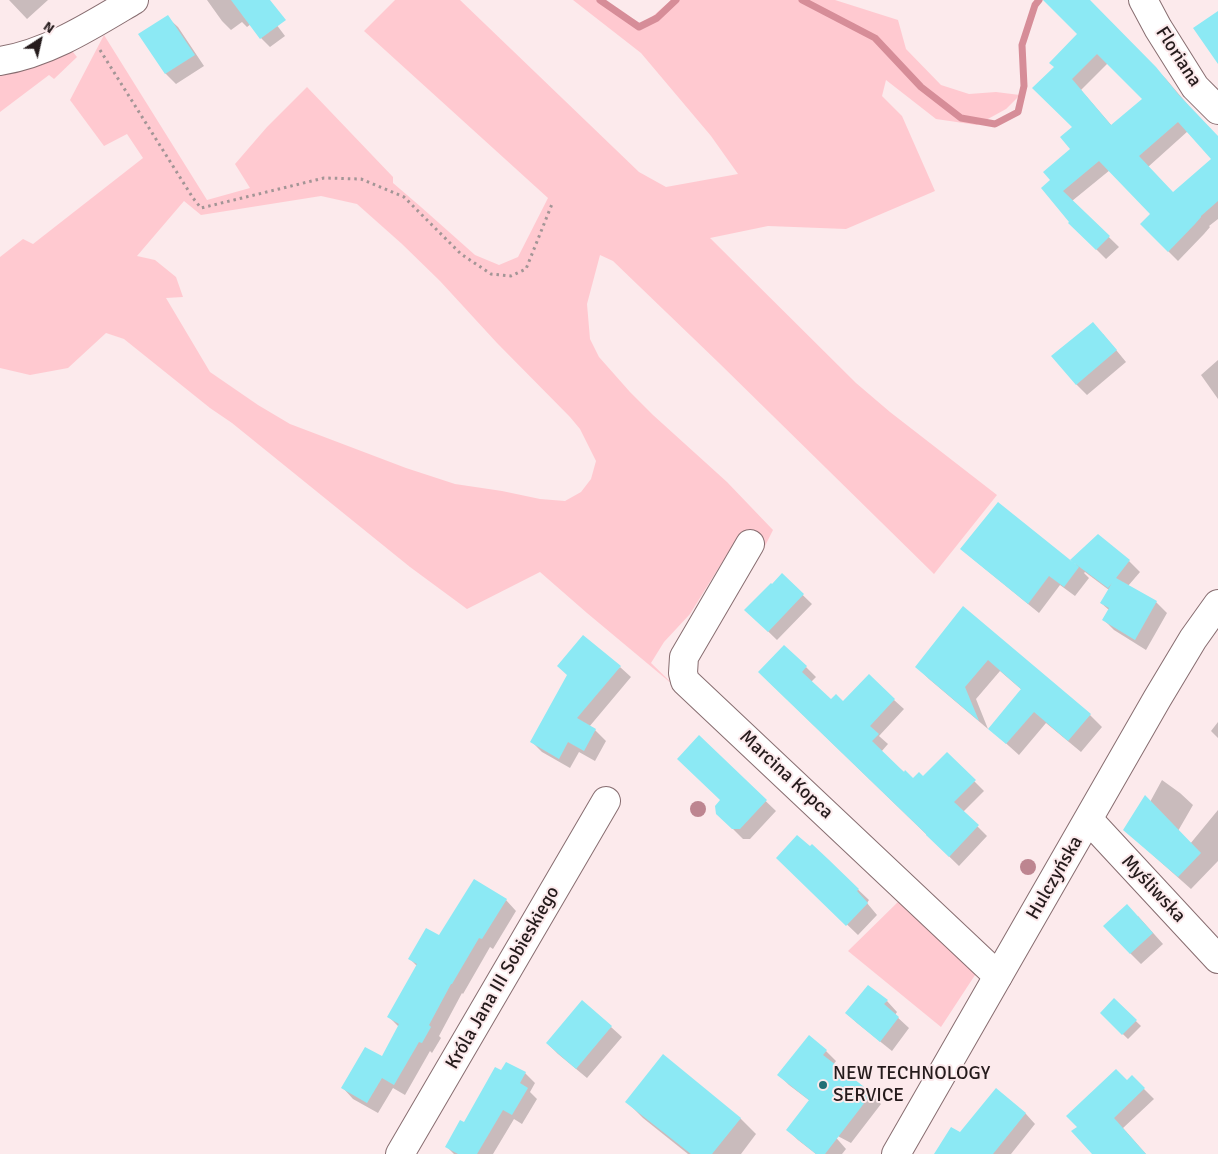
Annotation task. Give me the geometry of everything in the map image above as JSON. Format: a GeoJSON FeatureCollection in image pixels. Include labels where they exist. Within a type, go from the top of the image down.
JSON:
{"type":"FeatureCollection","features":[{"type":"Feature","properties":{"kind":"street"},"geometry":{"type":"LineString","coordinates":[[0,61],[17,58],[44,49],[86,28],[134,0]]}},
{"type":"Feature","properties":{"kind":"street","name":"Floriana"},"geometry":{"type":"LineString","coordinates":[[1143,0],[1195,87],[1218,110]]}},
{"type":"Feature","properties":{"kind":"street"},"geometry":{"type":"LineString","coordinates":[[1158,0],[1158,28]]}},
{"type":"Feature","properties":{"kind":"street","name":"Marcina Kopca"},"geometry":{"type":"LineString","coordinates":[[750,544],[684,657],[683,673],[685,681],[998,976]]}},
{"type":"Feature","properties":{"kind":"street","name":"Hulczyńska"},"geometry":{"type":"LineString","coordinates":[[896,1154],[1089,820],[1118,766],[1193,639],[1218,604]]}},
{"type":"Feature","properties":{"kind":"street","name":"Króla Jana III Sobieskiego"},"geometry":{"type":"LineString","coordinates":[[400,1154],[606,801]]}},
{"type":"Feature","properties":{"kind":"street","name":"Myśliwska"},"geometry":{"type":"LineString","coordinates":[[1089,820],[1218,959]]}},
{"type":"Feature","properties":{"kind":"path"},"geometry":{"type":"LineString","coordinates":[[86,28],[201,208],[324,178],[362,179],[404,197],[461,254],[491,274],[511,276],[526,268],[552,204]]}},
{"type":"Feature","properties":{"kind":"shaded area"},"geometry":{"type":"Polygon","coordinates":[[[395,0],[460,0],[639,172],[666,187],[738,174],[711,136],[641,53],[573,0],[603,0],[643,25],[671,0],[835,0],[898,20],[906,49],[941,85],[969,94],[996,92],[1020,95],[1006,109],[977,125],[936,119],[886,80],[882,96],[902,116],[935,191],[846,229],[768,226],[710,238],[856,383],[890,412],[997,495],[934,574],[613,261],[600,255],[587,304],[590,339],[599,357],[653,415],[727,482],[773,530],[764,548],[739,535],[690,614],[664,642],[651,663],[678,689],[540,572],[467,609],[410,567],[232,423],[210,408],[124,339],[106,333],[68,368],[30,375],[0,368],[0,257],[23,239],[33,244],[143,158],[127,134],[104,146],[70,100],[104,35],[207,200],[250,188],[235,164],[267,127],[307,87],[393,177],[393,183],[475,255],[499,265],[518,257],[548,198],[364,31],[395,0]],[[321,196],[201,215],[184,201],[137,256],[155,260],[176,277],[183,297],[166,298],[210,372],[258,405],[290,424],[406,468],[455,484],[540,499],[565,501],[581,492],[591,479],[596,461],[580,429],[440,281],[357,204],[321,196]]]}},
{"type":"Feature","properties":{"kind":"shaded area"},"geometry":{"type":"Polygon","coordinates":[[[68,46],[77,57],[54,79],[49,75],[0,112],[0,66],[68,46]]]}},
{"type":"Feature","properties":{"kind":"shaded area"},"geometry":{"type":"Polygon","coordinates":[[[902,898],[977,972],[941,1027],[848,951],[902,898]]]}},
{"type":"Feature","properties":{"kind":"building"},"geometry":{"type":"Polygon","coordinates":[[[231,0],[270,0],[286,20],[260,39],[231,0]]]}},
{"type":"Feature","properties":{"kind":"building"},"geometry":{"type":"Polygon","coordinates":[[[1043,0],[1090,0],[1156,67],[1178,94],[1218,136],[1218,201],[1201,216],[1168,252],[1140,224],[1150,214],[1099,161],[1063,191],[1110,236],[1096,250],[1068,223],[1041,188],[1050,180],[1043,172],[1070,149],[1060,137],[1072,127],[1032,88],[1054,67],[1049,63],[1077,34],[1043,0]],[[1097,54],[1072,79],[1111,125],[1142,99],[1097,54]],[[1178,122],[1139,156],[1173,192],[1211,159],[1178,122]]]}},
{"type":"Feature","properties":{"kind":"building"},"geometry":{"type":"Polygon","coordinates":[[[1218,11],[1218,64],[1193,28],[1218,11]]]}},
{"type":"Feature","properties":{"kind":"building"},"geometry":{"type":"Polygon","coordinates":[[[168,15],[195,55],[165,74],[138,34],[168,15]]]}},
{"type":"Feature","properties":{"kind":"building"},"geometry":{"type":"Polygon","coordinates":[[[1093,322],[1117,350],[1076,385],[1051,356],[1093,322]]]}},
{"type":"Feature","properties":{"kind":"building"},"geometry":{"type":"Polygon","coordinates":[[[998,502],[1079,567],[1064,587],[1049,576],[1028,604],[960,549],[998,502]]]}},
{"type":"Feature","properties":{"kind":"building"},"geometry":{"type":"Polygon","coordinates":[[[1098,534],[1130,560],[1116,578],[1157,601],[1135,640],[1102,620],[1109,608],[1100,603],[1112,583],[1108,588],[1070,560],[1098,534]]]}},
{"type":"Feature","properties":{"kind":"building"},"geometry":{"type":"Polygon","coordinates":[[[782,573],[804,594],[768,632],[744,610],[782,573]]]}},
{"type":"Feature","properties":{"kind":"building"},"geometry":{"type":"Polygon","coordinates":[[[963,606],[1091,714],[1068,741],[1034,712],[1006,744],[988,729],[1021,689],[988,660],[965,687],[979,721],[915,667],[963,606]]]}},
{"type":"Feature","properties":{"kind":"building"},"geometry":{"type":"Polygon","coordinates":[[[583,635],[621,666],[577,718],[596,729],[584,751],[568,742],[559,759],[530,742],[567,675],[557,666],[583,635]]]}},
{"type":"Feature","properties":{"kind":"building"},"geometry":{"type":"Polygon","coordinates":[[[784,645],[807,666],[802,672],[831,699],[836,694],[843,701],[869,674],[895,699],[870,726],[879,734],[872,741],[904,772],[905,770],[913,778],[919,772],[923,776],[947,752],[976,780],[954,802],[979,825],[949,857],[758,672],[784,645]]]}},
{"type":"Feature","properties":{"kind":"building"},"geometry":{"type":"Polygon","coordinates":[[[699,735],[767,800],[740,829],[732,829],[716,814],[715,806],[720,800],[677,759],[699,735]]]}},
{"type":"Feature","properties":{"kind":"building"},"geometry":{"type":"Polygon","coordinates":[[[1145,795],[1201,853],[1178,877],[1123,830],[1145,795]]]}},
{"type":"Feature","properties":{"kind":"building"},"geometry":{"type":"Polygon","coordinates":[[[797,835],[810,846],[812,844],[828,859],[859,889],[857,891],[868,903],[846,926],[776,858],[797,835]]]}},
{"type":"Feature","properties":{"kind":"building"},"geometry":{"type":"Polygon","coordinates":[[[474,879],[507,899],[482,939],[479,938],[451,984],[429,1025],[431,1027],[422,1043],[419,1042],[394,1085],[382,1078],[367,1103],[341,1088],[365,1047],[382,1056],[399,1024],[387,1017],[417,964],[408,959],[426,928],[439,935],[474,879]]]}},
{"type":"Feature","properties":{"kind":"building"},"geometry":{"type":"Polygon","coordinates":[[[1127,904],[1153,933],[1130,954],[1103,926],[1127,904]]]}},
{"type":"Feature","properties":{"kind":"building"},"geometry":{"type":"Polygon","coordinates":[[[868,985],[888,1000],[884,1004],[899,1017],[880,1042],[845,1013],[868,985]]]}},
{"type":"Feature","properties":{"kind":"building"},"geometry":{"type":"Polygon","coordinates":[[[1114,998],[1137,1020],[1122,1035],[1100,1013],[1114,998]]]}},
{"type":"Feature","properties":{"kind":"building"},"geometry":{"type":"Polygon","coordinates":[[[582,1000],[612,1026],[576,1069],[546,1043],[582,1000]]]}},
{"type":"Feature","properties":{"kind":"building"},"geometry":{"type":"Polygon","coordinates":[[[809,1035],[827,1050],[823,1055],[872,1093],[825,1154],[816,1154],[786,1130],[809,1100],[777,1075],[809,1035]]]}},
{"type":"Feature","properties":{"kind":"building"},"geometry":{"type":"Polygon","coordinates":[[[663,1054],[741,1118],[712,1154],[691,1154],[625,1102],[663,1054]]]}},
{"type":"Feature","properties":{"kind":"building"},"geometry":{"type":"Polygon","coordinates":[[[506,1062],[526,1072],[520,1083],[528,1088],[512,1115],[503,1110],[477,1154],[458,1154],[445,1147],[460,1120],[464,1122],[495,1067],[501,1070],[506,1062]]]}},
{"type":"Feature","properties":{"kind":"building"},"geometry":{"type":"Polygon","coordinates":[[[1116,1069],[1127,1080],[1132,1075],[1145,1088],[1114,1118],[1146,1154],[1092,1154],[1071,1131],[1077,1127],[1066,1116],[1116,1069]]]}},
{"type":"Feature","properties":{"kind":"building"},"geometry":{"type":"Polygon","coordinates":[[[996,1088],[1026,1113],[993,1154],[934,1154],[951,1127],[960,1132],[996,1088]]]}},
{"type":"Feature","properties":{"kind":"waterway"},"geometry":{"type":"LineString","coordinates":[[600,0],[639,27],[657,18],[676,0]]}},
{"type":"Feature","properties":{"kind":"waterway"},"geometry":{"type":"LineString","coordinates":[[802,0],[875,38],[921,87],[961,118],[995,124],[1018,112],[1024,86],[1022,45],[1035,5],[1039,0]]}},
{"type":"Feature","properties":{"kind":"place","name":"NEW TECHNOLOGY SERVICE"},"geometry":{"type":"Point","coordinates":[823,1085]}}]}
